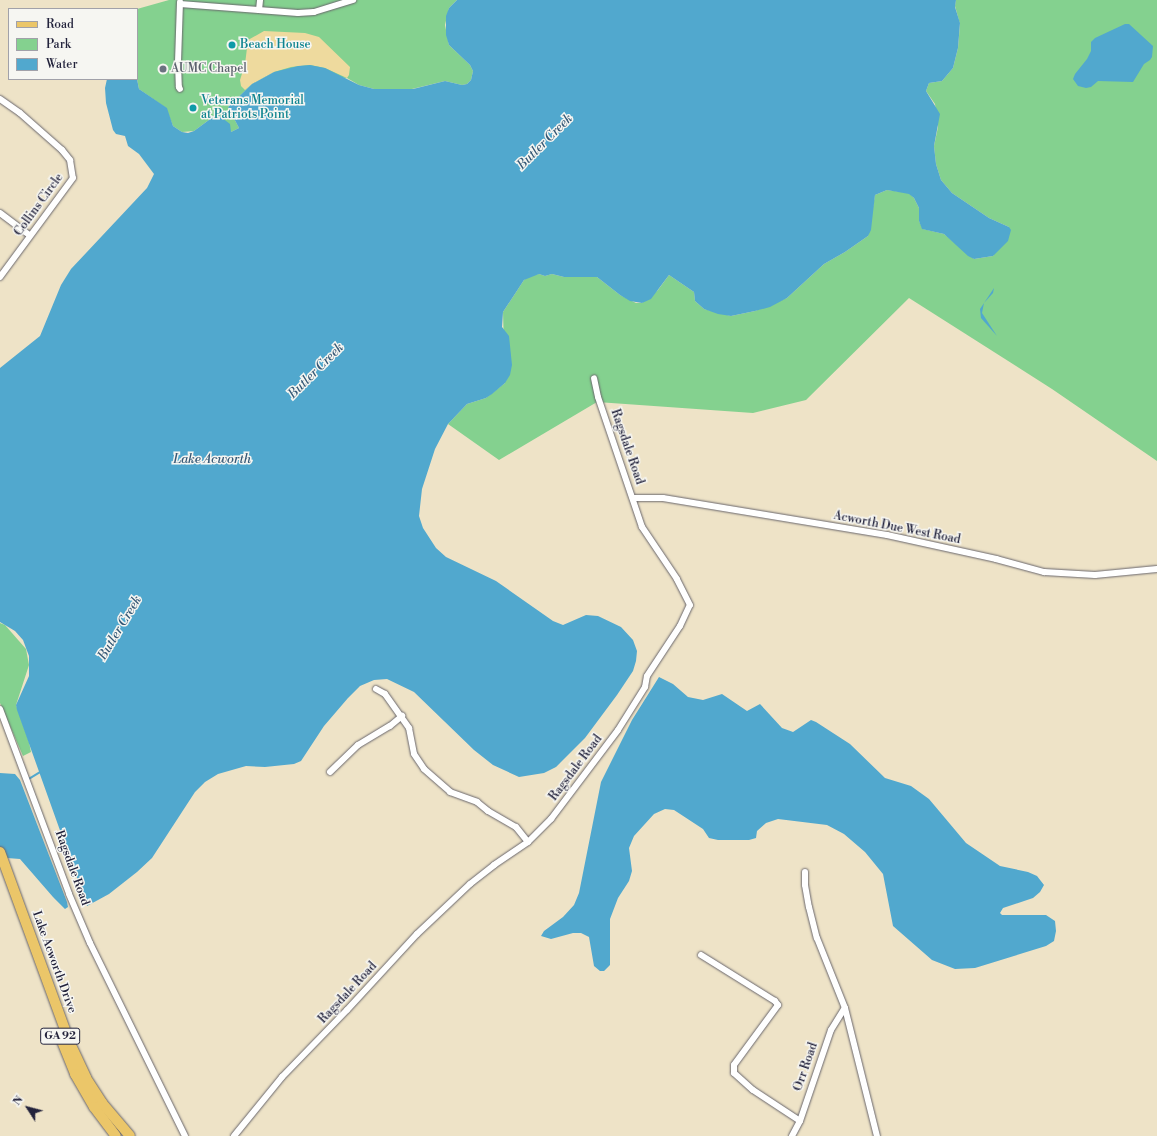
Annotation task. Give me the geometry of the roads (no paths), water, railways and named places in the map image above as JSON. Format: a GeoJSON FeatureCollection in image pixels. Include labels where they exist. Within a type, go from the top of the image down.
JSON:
{"type":"FeatureCollection","features":[{"type":"Feature","properties":{"kind":"main road","name":"Lake Acworth Drive"},"geometry":{"type":"LineString","coordinates":[[0,852],[24,927],[75,1074],[94,1107],[116,1136]]}},
{"type":"Feature","properties":{"kind":"main road","name":"Lake Acworth Drive"},"geometry":{"type":"LineString","coordinates":[[0,869],[70,1043],[86,1078],[102,1103],[130,1136]]}},
{"type":"Feature","properties":{"kind":"street"},"geometry":{"type":"LineString","coordinates":[[258,10],[260,0]]}},
{"type":"Feature","properties":{"kind":"street"},"geometry":{"type":"LineString","coordinates":[[180,89],[178,63],[180,2],[258,10],[314,12],[353,0]]}},
{"type":"Feature","properties":{"kind":"street","name":"Collins Circle"},"geometry":{"type":"LineString","coordinates":[[0,99],[20,113],[62,150],[70,160],[73,169],[73,178],[29,235],[0,277]]}},
{"type":"Feature","properties":{"kind":"street"},"geometry":{"type":"LineString","coordinates":[[0,213],[29,235]]}},
{"type":"Feature","properties":{"kind":"street","name":"Ragsdale Road"},"geometry":{"type":"LineString","coordinates":[[234,1136],[282,1077],[347,1010],[417,934],[470,884],[494,865],[528,842],[551,819],[614,736],[644,687],[648,676],[680,626],[690,605],[677,579],[661,554],[645,534],[598,397],[594,378]]}},
{"type":"Feature","properties":{"kind":"street","name":"Acworth Due West Road"},"geometry":{"type":"LineString","coordinates":[[633,498],[663,498],[887,535],[996,559],[1044,572],[1095,575],[1157,569]]}},
{"type":"Feature","properties":{"kind":"street"},"geometry":{"type":"LineString","coordinates":[[376,689],[385,694],[402,716],[409,728],[414,754],[424,769],[450,792],[477,802],[488,811],[516,826],[528,842]]}},
{"type":"Feature","properties":{"kind":"street","name":"Ragsdale Road"},"geometry":{"type":"LineString","coordinates":[[0,709],[43,820],[69,894],[90,943],[185,1136]]}},
{"type":"Feature","properties":{"kind":"street"},"geometry":{"type":"LineString","coordinates":[[330,772],[358,745],[390,726],[402,716]]}},
{"type":"Feature","properties":{"kind":"street"},"geometry":{"type":"LineString","coordinates":[[806,872],[805,885],[817,938],[845,1008],[877,1136]]}},
{"type":"Feature","properties":{"kind":"street"},"geometry":{"type":"LineString","coordinates":[[701,955],[775,1001],[778,1005],[734,1065],[734,1074],[753,1090],[800,1121]]}},
{"type":"Feature","properties":{"kind":"street","name":"Orr Road"},"geometry":{"type":"LineString","coordinates":[[792,1136],[800,1121],[829,1036],[845,1008]]}},
{"type":"Feature","properties":{"kind":"water","name":"Lake Acworth"},"geometry":{"type":"Polygon","coordinates":[[[457,0],[956,0],[955,7],[960,23],[958,48],[953,68],[942,81],[929,83],[926,91],[940,114],[934,146],[936,164],[941,180],[952,193],[989,218],[1009,227],[1011,230],[1008,241],[993,256],[974,259],[968,256],[944,234],[922,229],[919,221],[919,208],[914,198],[909,194],[887,190],[875,195],[871,230],[868,236],[824,264],[787,298],[770,307],[755,311],[731,316],[718,314],[704,309],[695,301],[694,292],[669,275],[651,299],[642,303],[630,301],[597,277],[564,277],[552,274],[545,276],[539,274],[524,280],[503,312],[502,327],[509,336],[512,365],[510,375],[505,383],[492,394],[486,398],[467,404],[448,424],[435,449],[422,489],[419,516],[423,528],[436,548],[446,557],[496,581],[553,621],[563,625],[586,615],[598,616],[621,627],[633,640],[637,651],[633,671],[617,695],[585,738],[556,767],[544,773],[519,777],[493,765],[474,750],[414,692],[387,679],[374,680],[360,686],[348,698],[324,726],[301,761],[294,764],[265,767],[246,766],[218,774],[205,782],[195,792],[152,858],[109,894],[87,906],[17,710],[16,705],[29,676],[29,656],[23,640],[15,631],[0,622],[0,368],[40,336],[61,285],[71,269],[147,188],[154,174],[139,154],[128,146],[125,136],[116,134],[113,130],[106,103],[105,88],[107,80],[137,80],[139,89],[167,108],[173,126],[182,132],[188,133],[194,131],[217,114],[230,124],[231,132],[239,128],[228,107],[252,84],[274,72],[298,66],[310,65],[325,68],[359,85],[374,89],[413,89],[445,81],[462,85],[467,84],[471,80],[473,71],[470,65],[449,45],[446,35],[446,16],[449,8],[457,0]]]}},
{"type":"Feature","properties":{"kind":"water"},"geometry":{"type":"Polygon","coordinates":[[[1125,24],[1129,24],[1153,46],[1152,57],[1150,60],[1144,64],[1133,82],[1098,81],[1091,87],[1086,88],[1078,86],[1073,79],[1091,51],[1091,42],[1095,38],[1125,24]]]}},
{"type":"Feature","properties":{"kind":"water"},"geometry":{"type":"Polygon","coordinates":[[[994,288],[993,293],[984,303],[994,288]]]}},
{"type":"Feature","properties":{"kind":"water"},"geometry":{"type":"Polygon","coordinates":[[[984,303],[982,313],[997,336],[981,318],[980,309],[984,303]]]}},
{"type":"Feature","properties":{"kind":"water"},"geometry":{"type":"Polygon","coordinates":[[[659,677],[673,684],[688,697],[703,700],[722,694],[747,711],[760,704],[782,728],[793,732],[811,720],[850,744],[885,778],[911,786],[929,799],[966,843],[1000,866],[1028,872],[1037,876],[1044,885],[1040,892],[1033,898],[1003,908],[1000,913],[1002,915],[1046,915],[1055,921],[1056,931],[1054,941],[1046,946],[975,968],[955,969],[932,960],[893,926],[883,874],[865,852],[844,834],[827,825],[778,819],[766,823],[757,831],[756,838],[749,840],[718,840],[709,838],[703,829],[674,810],[665,809],[654,814],[634,836],[629,848],[632,871],[629,881],[618,898],[610,919],[610,965],[604,971],[600,971],[594,966],[589,937],[581,933],[573,933],[551,939],[541,936],[544,931],[563,917],[574,905],[579,893],[601,782],[632,720],[659,677]]]}},
{"type":"Feature","properties":{"kind":"water"},"geometry":{"type":"Polygon","coordinates":[[[0,773],[15,774],[20,780],[67,902],[68,907],[65,909],[20,859],[7,858],[0,863],[0,773]]]}},
{"type":"Feature","properties":{"kind":"waterway","name":"Butler Creek"},"geometry":{"type":"LineString","coordinates":[[29,779],[40,772]]}},
{"type":"Feature","properties":{"kind":"place","name":"Beach House"},"geometry":{"type":"Point","coordinates":[232,45]}},
{"type":"Feature","properties":{"kind":"place","name":"AUMC Chapel"},"geometry":{"type":"Point","coordinates":[163,69]}},
{"type":"Feature","properties":{"kind":"place","name":"Veterans Memorial at Patriots Point"},"geometry":{"type":"Point","coordinates":[193,108]}}]}
